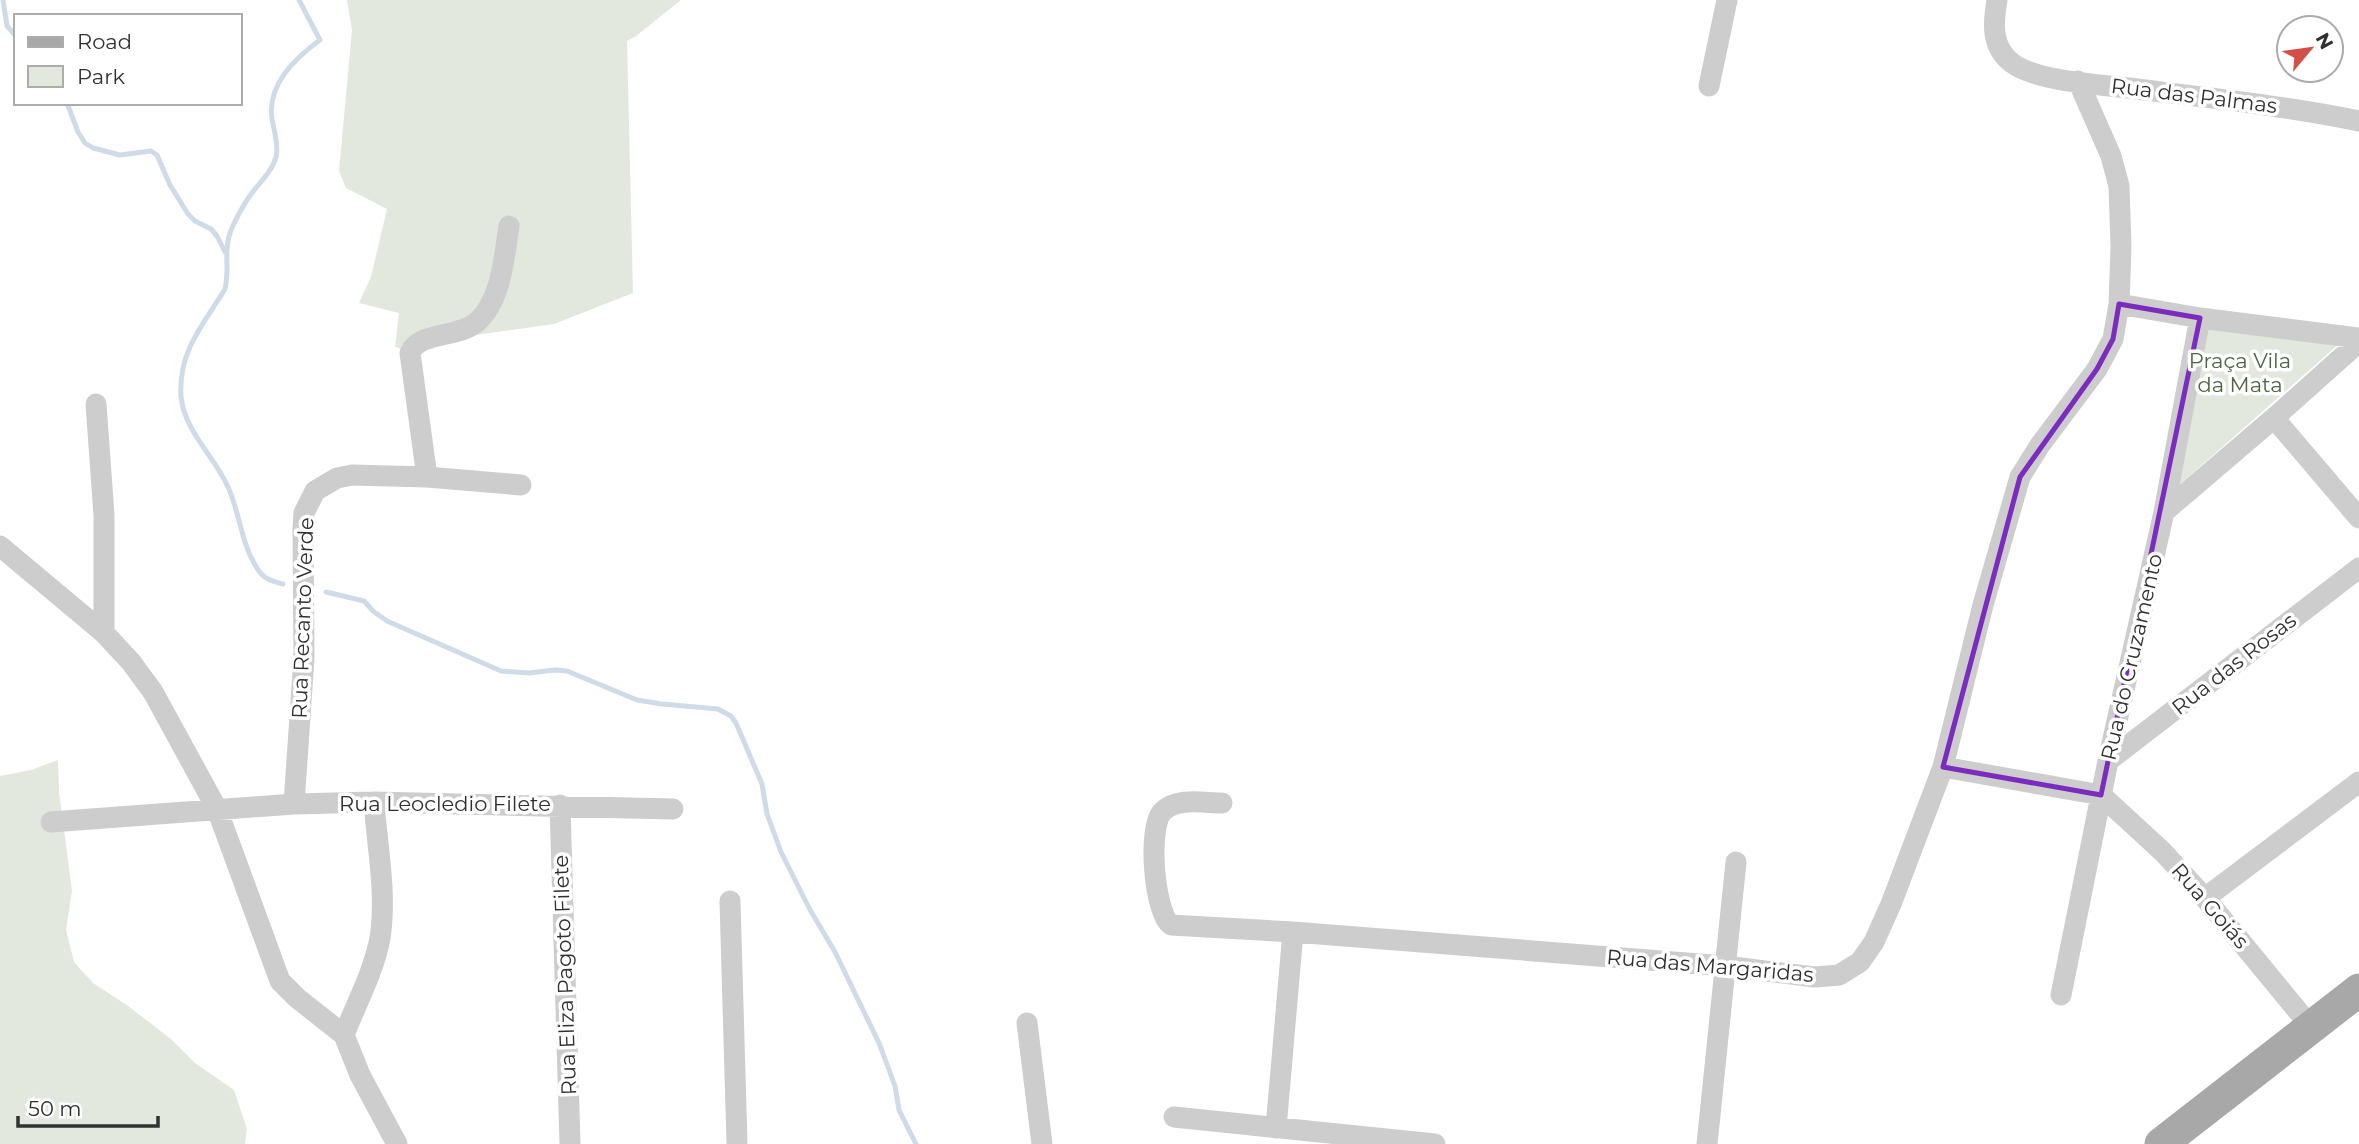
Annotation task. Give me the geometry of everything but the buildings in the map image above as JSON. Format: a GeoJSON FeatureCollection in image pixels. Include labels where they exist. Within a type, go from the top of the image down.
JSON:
{"type":"FeatureCollection","features":[{"type":"Feature","properties":{"kind":"main road"},"geometry":{"type":"LineString","coordinates":[[2161,1144],[2359,990]]}},
{"type":"Feature","properties":{"kind":"street"},"geometry":{"type":"LineString","coordinates":[[1709,86],[1727,0]]}},
{"type":"Feature","properties":{"kind":"street","name":"Rua das Palmas"},"geometry":{"type":"LineString","coordinates":[[1997,0],[1993,27],[1996,43],[2012,63],[2028,72],[2359,121]]}},
{"type":"Feature","properties":{"kind":"street","name":"Rua das Margaridas"},"geometry":{"type":"LineString","coordinates":[[1222,803],[1179,803],[1164,809],[1158,817],[1154,841],[1157,891],[1162,914],[1171,925],[1725,966],[1815,977],[1839,975],[1860,962],[1874,942],[1891,904],[1943,767],[1983,605],[2020,477],[2040,445],[2097,369],[2113,339],[2119,303],[2122,215],[2119,186],[2111,156],[2078,81]]}},
{"type":"Feature","properties":{"kind":"street"},"geometry":{"type":"LineString","coordinates":[[427,477],[410,353],[421,341],[467,328],[485,313],[501,274],[509,226]]}},
{"type":"Feature","properties":{"kind":"street"},"geometry":{"type":"LineString","coordinates":[[2119,303],[2200,318],[2359,340]]}},
{"type":"Feature","properties":{"kind":"street","name":"Rua do Cruzamento"},"geometry":{"type":"LineString","coordinates":[[2061,995],[2108,761],[2164,512],[2200,318]]}},
{"type":"Feature","properties":{"kind":"street"},"geometry":{"type":"LineString","coordinates":[[2164,512],[2274,418],[2359,340]]}},
{"type":"Feature","properties":{"kind":"street"},"geometry":{"type":"LineString","coordinates":[[96,404],[104,515],[104,633]]}},
{"type":"Feature","properties":{"kind":"street"},"geometry":{"type":"LineString","coordinates":[[2274,418],[2359,518]]}},
{"type":"Feature","properties":{"kind":"street","name":"Rua Recanto Verde"},"geometry":{"type":"LineString","coordinates":[[294,804],[304,658],[304,513],[315,491],[324,484],[352,475],[427,477],[521,485]]}},
{"type":"Feature","properties":{"kind":"street"},"geometry":{"type":"LineString","coordinates":[[0,548],[104,633],[131,662],[153,692],[217,809],[281,981],[297,998],[344,1035],[360,1075],[397,1144]]}},
{"type":"Feature","properties":{"kind":"street","name":"Rua das Rosas"},"geometry":{"type":"LineString","coordinates":[[2108,761],[2359,568]]}},
{"type":"Feature","properties":{"kind":"street"},"geometry":{"type":"LineString","coordinates":[[1943,767],[2101,795]]}},
{"type":"Feature","properties":{"kind":"street"},"geometry":{"type":"LineString","coordinates":[[2205,898],[2359,782]]}},
{"type":"Feature","properties":{"kind":"street","name":"Rua Goiás"},"geometry":{"type":"LineString","coordinates":[[2101,795],[2144,832],[2205,898],[2311,1027]]}},
{"type":"Feature","properties":{"kind":"street"},"geometry":{"type":"LineString","coordinates":[[344,1035],[373,960],[382,920],[374,802]]}},
{"type":"Feature","properties":{"kind":"street","name":"Rua Leocledio Filete"},"geometry":{"type":"LineString","coordinates":[[51,822],[294,804],[374,802],[673,809]]}},
{"type":"Feature","properties":{"kind":"street","name":"Rua Eliza Pagoto Filete"},"geometry":{"type":"LineString","coordinates":[[560,805],[570,1144]]}},
{"type":"Feature","properties":{"kind":"street"},"geometry":{"type":"LineString","coordinates":[[1707,1144],[1735,863]]}},
{"type":"Feature","properties":{"kind":"street"},"geometry":{"type":"LineString","coordinates":[[730,901],[737,1144]]}},
{"type":"Feature","properties":{"kind":"street"},"geometry":{"type":"LineString","coordinates":[[1276,1128],[1293,932]]}},
{"type":"Feature","properties":{"kind":"street"},"geometry":{"type":"LineString","coordinates":[[1027,1023],[1042,1144]]}},
{"type":"Feature","properties":{"kind":"street"},"geometry":{"type":"LineString","coordinates":[[1174,1117],[1435,1144]]}},
{"type":"Feature","properties":{"kind":"highlighted area"},"geometry":{"type":"Polygon","coordinates":[[[2119,304],[2200,318],[2101,795],[1943,767],[2020,477],[2097,369],[2113,339],[2119,304]]]}},
{"type":"Feature","properties":{"kind":"green space"},"geometry":{"type":"Polygon","coordinates":[[[347,0],[681,0],[627,41],[633,293],[554,324],[425,342],[401,349],[395,347],[399,313],[359,303],[371,277],[387,209],[346,188],[339,171],[352,30],[347,0]]]}},
{"type":"Feature","properties":{"kind":"green space","name":"Praça Vila da Mata"},"geometry":{"type":"Polygon","coordinates":[[[2206,326],[2341,342],[2176,488],[2206,326]]]}},
{"type":"Feature","properties":{"kind":"green space"},"geometry":{"type":"Polygon","coordinates":[[[58,760],[59,792],[72,891],[66,930],[74,962],[93,983],[128,1006],[171,1039],[195,1063],[234,1090],[247,1129],[245,1144],[0,1144],[0,776],[31,770],[58,760]]]}},
{"type":"Feature","properties":{"kind":"waterway"},"geometry":{"type":"LineString","coordinates":[[3,0],[7,26],[14,34]]}},
{"type":"Feature","properties":{"kind":"waterway"},"geometry":{"type":"LineString","coordinates":[[283,584],[265,577],[252,559],[228,487],[183,409],[181,380],[194,339],[225,289],[227,245],[231,230],[276,157],[277,143],[272,107],[278,84],[292,64],[320,40],[299,0]]}},
{"type":"Feature","properties":{"kind":"waterway"},"geometry":{"type":"LineString","coordinates":[[68,105],[78,132],[85,143],[93,148],[120,155],[151,151],[157,155],[170,185],[188,214],[211,229],[225,252]]}},
{"type":"Feature","properties":{"kind":"waterway"},"geometry":{"type":"LineString","coordinates":[[326,592],[364,601],[387,621],[501,671],[567,671],[637,700],[718,709],[731,716],[762,784],[767,814],[781,852],[835,952],[879,1043],[895,1086],[899,1110],[916,1144]]}}]}
